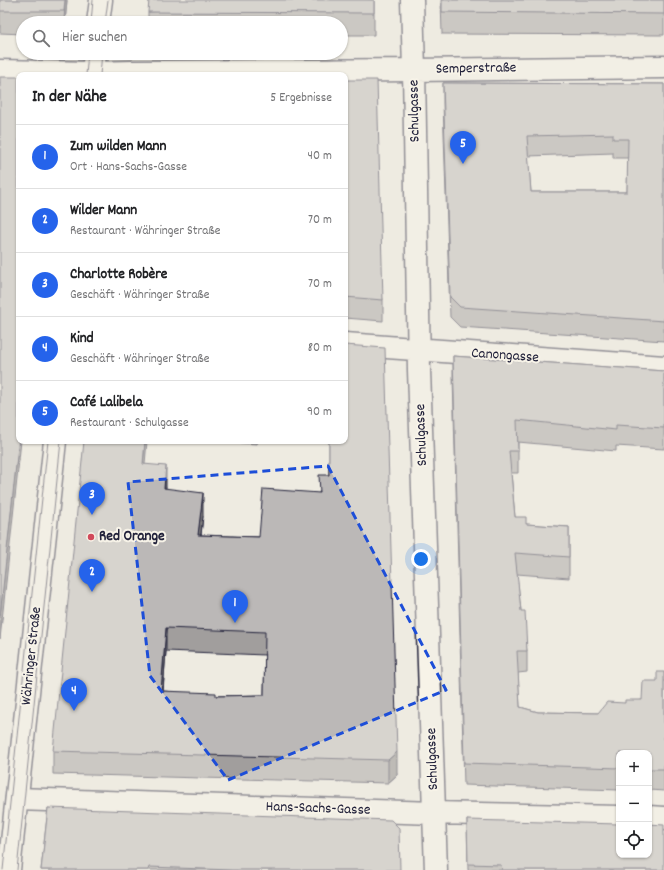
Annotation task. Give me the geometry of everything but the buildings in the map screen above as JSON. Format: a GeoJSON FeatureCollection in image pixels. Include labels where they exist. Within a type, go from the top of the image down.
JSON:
{"type":"FeatureCollection","features":[{"type":"Feature","properties":{"kind":"street"},"geometry":{"type":"LineString","coordinates":[[99,16],[101,0]]}},
{"type":"Feature","properties":{"kind":"street","name":"Schulgasse"},"geometry":{"type":"LineString","coordinates":[[412,0],[419,349],[436,870]]}},
{"type":"Feature","properties":{"kind":"street","name":"Semperstraße"},"geometry":{"type":"LineString","coordinates":[[0,71],[94,67],[414,70],[664,67]]}},
{"type":"Feature","properties":{"kind":"street","name":"Canongasse"},"geometry":{"type":"LineString","coordinates":[[348,344],[664,367]]}},
{"type":"Feature","properties":{"kind":"street","name":"Währinger Straße"},"geometry":{"type":"LineString","coordinates":[[9,870],[55,444]]}},
{"type":"Feature","properties":{"kind":"street","name":"Hans-Sachs-Gasse"},"geometry":{"type":"LineString","coordinates":[[17,799],[434,813],[616,817]]}},
{"type":"Feature","properties":{"kind":"street"},"geometry":{"type":"LineString","coordinates":[[652,817],[664,818]]}},
{"type":"Feature","properties":{"kind":"highlighted area"},"geometry":{"type":"Polygon","coordinates":[[[328,466],[446,690],[228,780],[150,676],[128,482],[328,466]]]}},
{"type":"Feature","properties":{"kind":"tram line"},"geometry":{"type":"LineString","coordinates":[[92,16],[93,0]]}},
{"type":"Feature","properties":{"kind":"tram line"},"geometry":{"type":"LineString","coordinates":[[106,16],[108,0]]}},
{"type":"Feature","properties":{"kind":"tram line"},"geometry":{"type":"LineString","coordinates":[[86,72],[87,60]]}},
{"type":"Feature","properties":{"kind":"tram line"},"geometry":{"type":"LineString","coordinates":[[100,72],[101,60]]}},
{"type":"Feature","properties":{"kind":"tram line"},"geometry":{"type":"LineString","coordinates":[[3,870],[48,444]]}},
{"type":"Feature","properties":{"kind":"tram line"},"geometry":{"type":"LineString","coordinates":[[17,870],[61,444]]}},
{"type":"Feature","properties":{"kind":"place","name":"Café Lalibela"},"geometry":{"type":"Point","coordinates":[463,164]}},
{"type":"Feature","properties":{"kind":"place","name":"Charlotte Robère"},"geometry":{"type":"Point","coordinates":[92,515]}},
{"type":"Feature","properties":{"kind":"place","name":"Red Orange"},"geometry":{"type":"Point","coordinates":[91,537]}},
{"type":"Feature","properties":{"kind":"place","name":"Wilder Mann"},"geometry":{"type":"Point","coordinates":[92,592]}},
{"type":"Feature","properties":{"kind":"place","name":"Zum wilden Mann"},"geometry":{"type":"Point","coordinates":[235,623]}},
{"type":"Feature","properties":{"kind":"place","name":"Kind"},"geometry":{"type":"Point","coordinates":[74,711]}}]}
